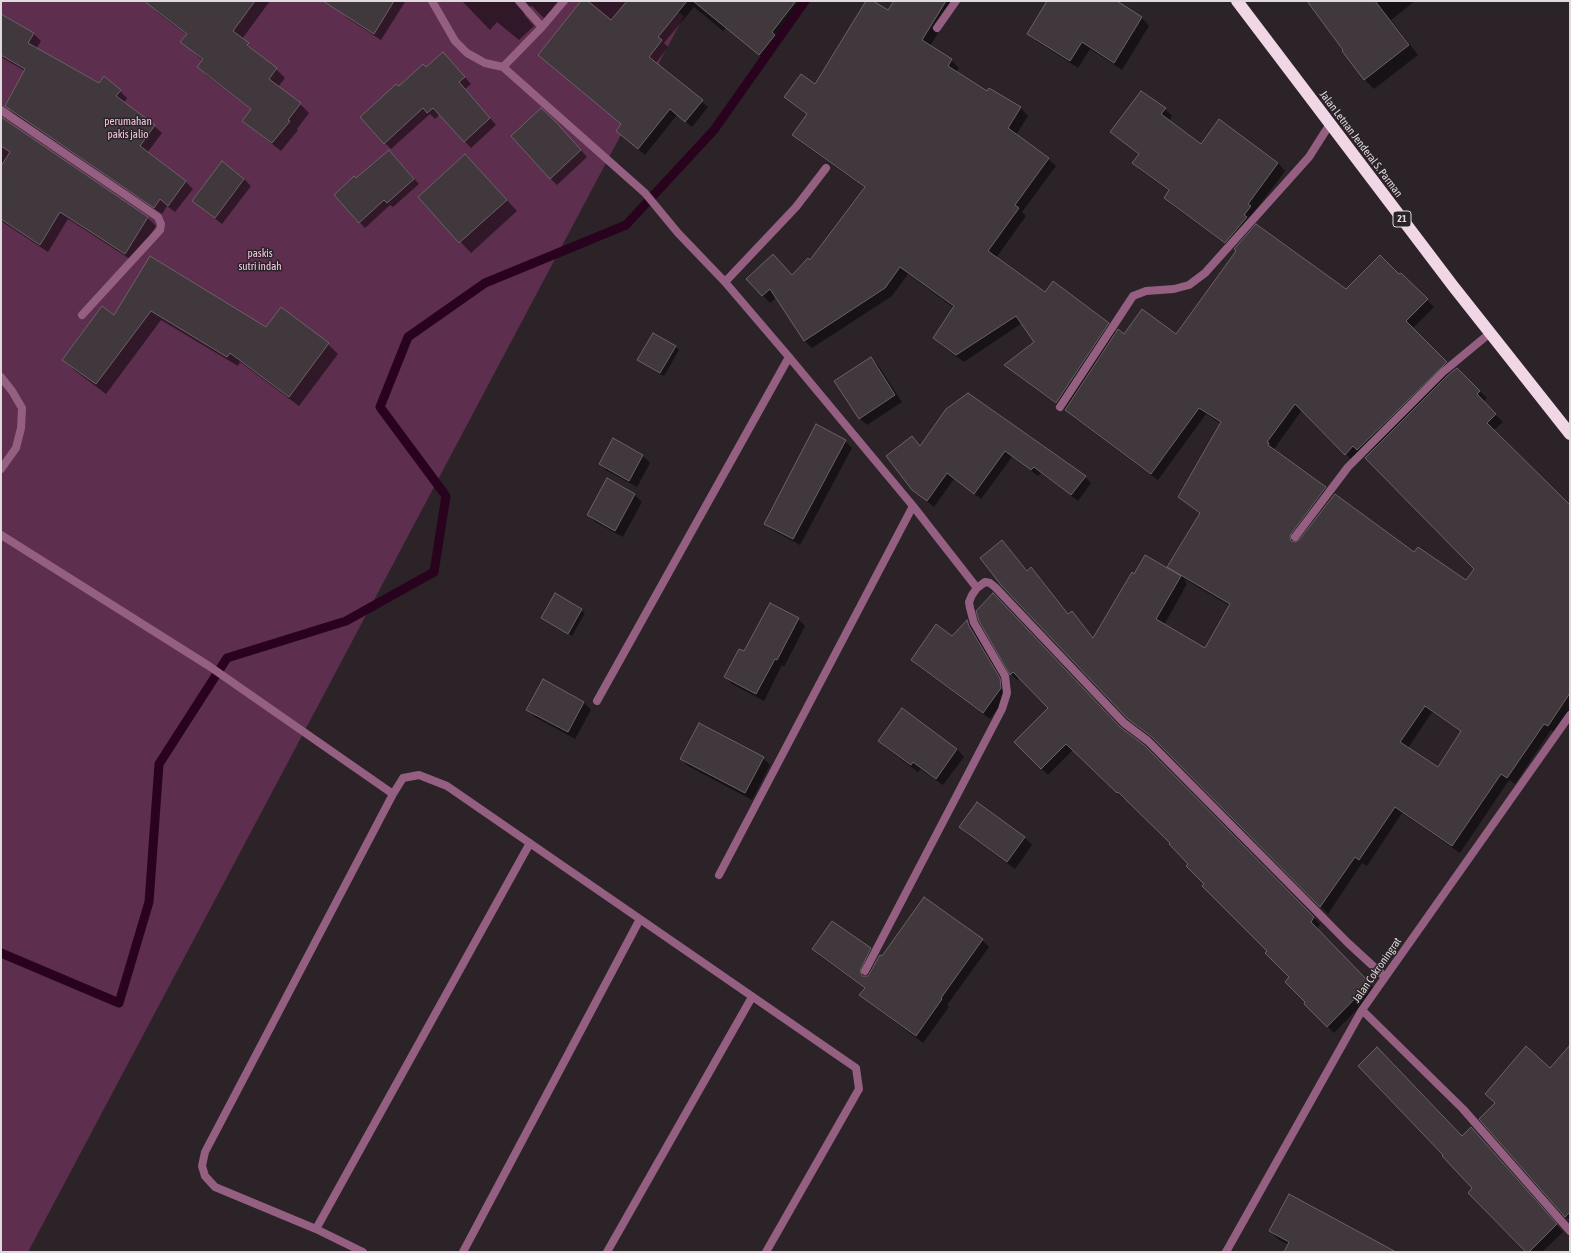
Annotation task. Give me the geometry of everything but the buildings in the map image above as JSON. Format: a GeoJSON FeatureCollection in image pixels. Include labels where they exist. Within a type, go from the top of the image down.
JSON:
{"type":"FeatureCollection","features":[{"type":"Feature","properties":{"kind":"highway","name":"Jalan Letnan Jenderal S. Parman"},"geometry":{"type":"LineString","coordinates":[[1237,1],[1490,333],[1570,434]]}},
{"type":"Feature","properties":{"kind":"street"},"geometry":{"type":"LineString","coordinates":[[432,1],[455,41],[467,54],[484,63],[503,67],[645,193],[678,233],[725,282],[789,357],[913,506],[977,588]]}},
{"type":"Feature","properties":{"kind":"street"},"geometry":{"type":"LineString","coordinates":[[519,1],[542,27]]}},
{"type":"Feature","properties":{"kind":"street"},"geometry":{"type":"LineString","coordinates":[[503,67],[542,27],[564,1]]}},
{"type":"Feature","properties":{"kind":"street"},"geometry":{"type":"LineString","coordinates":[[937,28],[956,1]]}},
{"type":"Feature","properties":{"kind":"street"},"geometry":{"type":"LineString","coordinates":[[1,110],[158,217],[161,224],[160,230],[82,315]]}},
{"type":"Feature","properties":{"kind":"street"},"geometry":{"type":"LineString","coordinates":[[1060,407],[1133,296],[1146,291],[1188,285],[1205,273],[1309,157],[1330,124]]}},
{"type":"Feature","properties":{"kind":"street"},"geometry":{"type":"LineString","coordinates":[[725,282],[796,207],[826,168]]}},
{"type":"Feature","properties":{"kind":"street"},"geometry":{"type":"LineString","coordinates":[[1295,537],[1348,467],[1443,372],[1490,333]]}},
{"type":"Feature","properties":{"kind":"street"},"geometry":{"type":"LineString","coordinates":[[597,701],[789,357]]}},
{"type":"Feature","properties":{"kind":"street"},"geometry":{"type":"LineString","coordinates":[[1,377],[12,391],[22,408],[21,428],[16,448],[1,469]]}},
{"type":"Feature","properties":{"kind":"street"},"geometry":{"type":"LineString","coordinates":[[719,875],[913,506]]}},
{"type":"Feature","properties":{"kind":"street"},"geometry":{"type":"LineString","coordinates":[[1,535],[209,666],[393,794]]}},
{"type":"Feature","properties":{"kind":"street"},"geometry":{"type":"LineString","coordinates":[[865,971],[1002,709],[1008,692],[1006,676],[974,623],[969,602],[977,588],[986,582],[995,587],[1124,723],[1148,741],[1348,943],[1385,977]]}},
{"type":"Feature","properties":{"kind":"street","name":"Jalan Cokroningrat"},"geometry":{"type":"LineString","coordinates":[[1226,1252],[1362,1010],[1570,715]]}},
{"type":"Feature","properties":{"kind":"street"},"geometry":{"type":"LineString","coordinates":[[363,1252],[316,1228],[215,1187],[205,1176],[202,1166],[205,1152],[393,794],[403,778],[419,775],[448,786],[856,1068],[859,1080],[859,1089],[766,1252]]}},
{"type":"Feature","properties":{"kind":"street"},"geometry":{"type":"LineString","coordinates":[[316,1228],[530,843]]}},
{"type":"Feature","properties":{"kind":"street"},"geometry":{"type":"LineString","coordinates":[[463,1252],[640,919]]}},
{"type":"Feature","properties":{"kind":"street"},"geometry":{"type":"LineString","coordinates":[[607,1252],[752,997]]}},
{"type":"Feature","properties":{"kind":"street"},"geometry":{"type":"LineString","coordinates":[[1362,1010],[1463,1109],[1570,1231]]}},
{"type":"Feature","properties":{"kind":"green space","name":"paskis sutri indah"},"geometry":{"type":"Polygon","coordinates":[[[1,1],[658,1],[684,16],[28,1252],[1,1252],[1,1]]]}},
{"type":"Feature","properties":{"kind":"waterway"},"geometry":{"type":"LineString","coordinates":[[1,953],[119,1003],[149,902],[159,764],[227,658],[346,621],[434,572],[446,496],[380,407],[408,337],[485,283],[626,225],[714,130],[805,1]]}},
{"type":"Feature","properties":{"kind":"park label","name":"perumahan pakis jalio"},"geometry":{"type":"Point","coordinates":[128,128]}}]}
